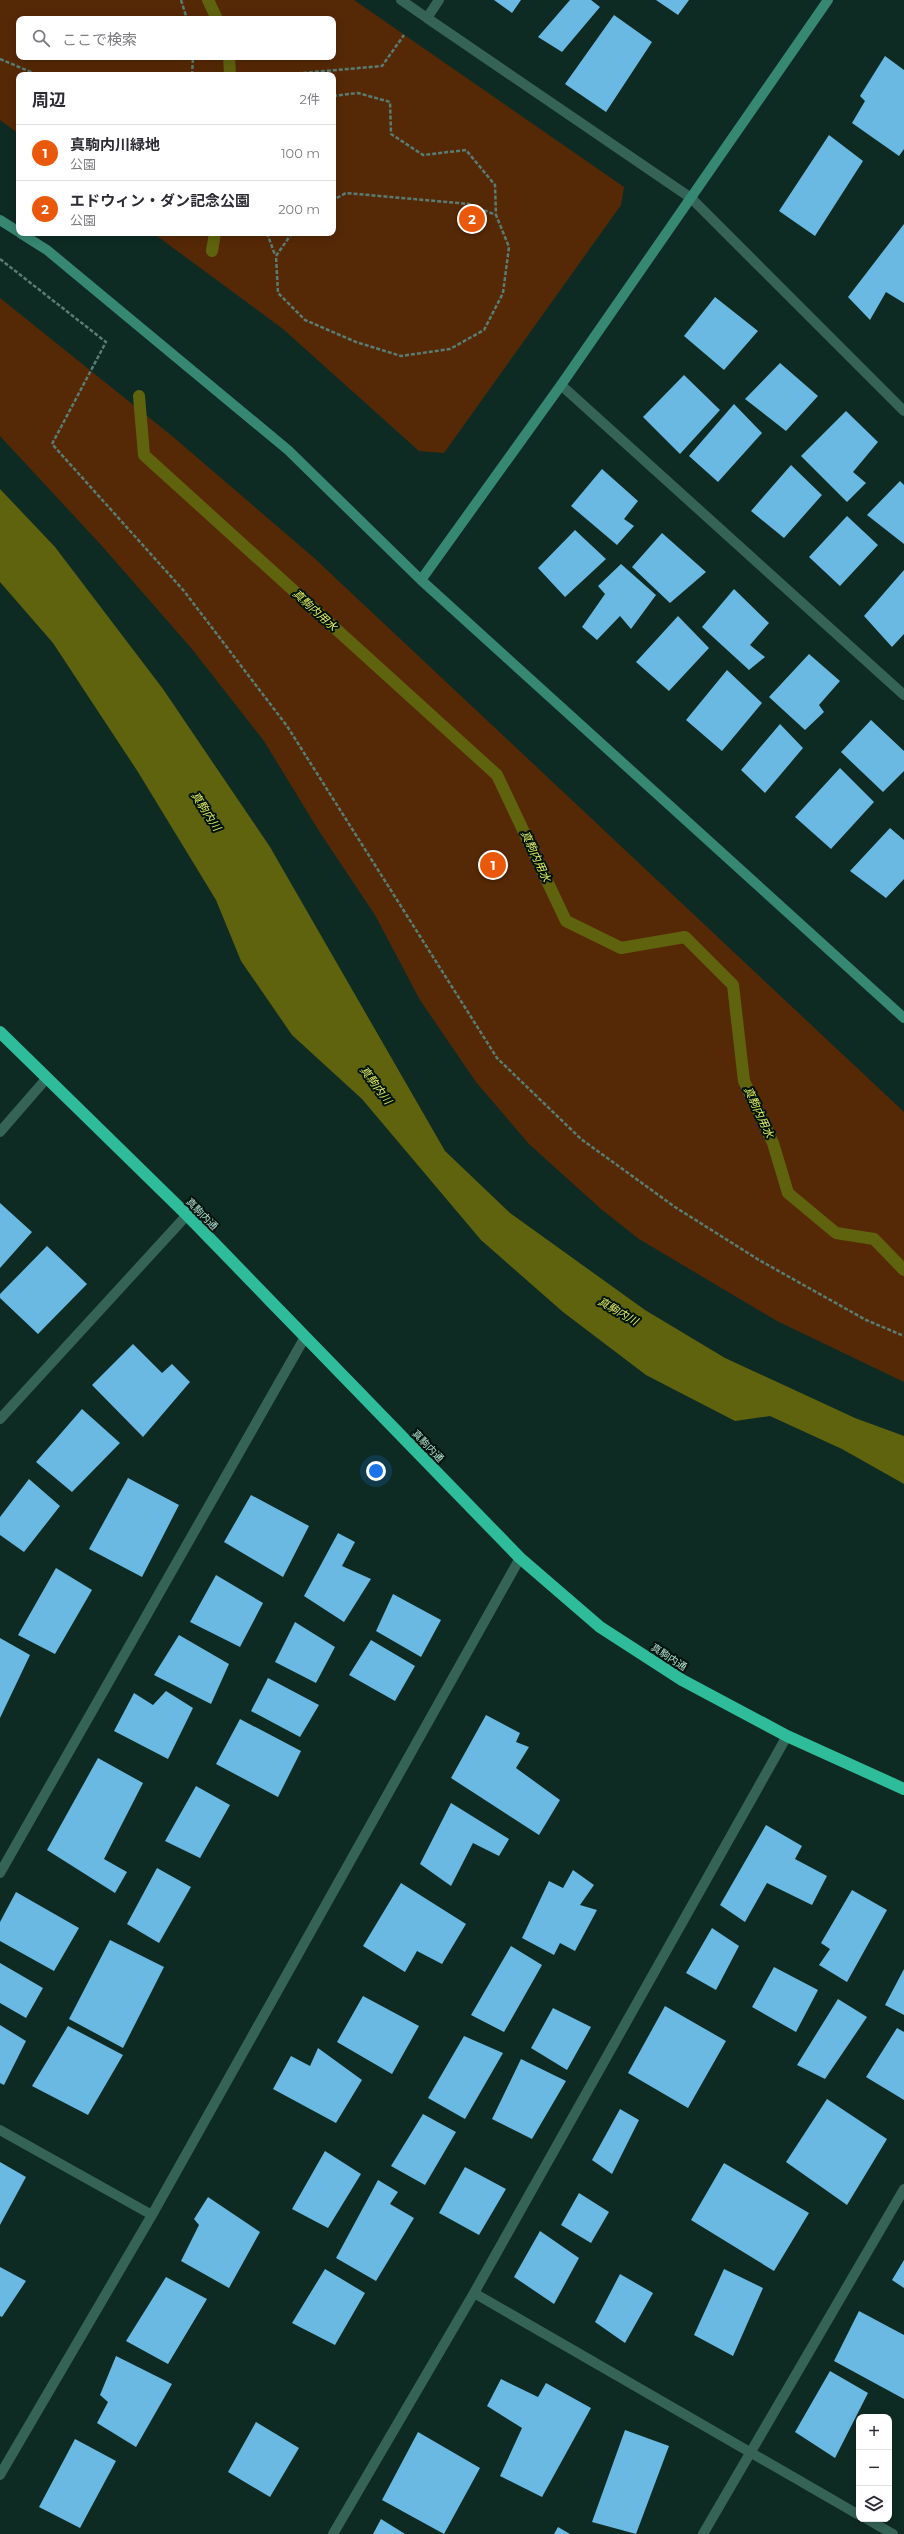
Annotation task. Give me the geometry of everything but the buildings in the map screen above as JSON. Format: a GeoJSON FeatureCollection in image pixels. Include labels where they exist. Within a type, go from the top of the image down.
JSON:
{"type":"FeatureCollection","features":[{"type":"Feature","properties":{"kind":"highway","name":"真駒内通"},"geometry":{"type":"LineString","coordinates":[[0,1032],[46,1079],[187,1215],[520,1558],[600,1627],[682,1680],[787,1736],[904,1789]]}},
{"type":"Feature","properties":{"kind":"street"},"geometry":{"type":"LineString","coordinates":[[401,0],[691,198],[904,411]]}},
{"type":"Feature","properties":{"kind":"street"},"geometry":{"type":"LineString","coordinates":[[423,15],[439,0]]}},
{"type":"Feature","properties":{"kind":"street"},"geometry":{"type":"LineString","coordinates":[[421,580],[561,385],[828,0]]}},
{"type":"Feature","properties":{"kind":"street"},"geometry":{"type":"LineString","coordinates":[[0,220],[16,231]]}},
{"type":"Feature","properties":{"kind":"street"},"geometry":{"type":"LineString","coordinates":[[24,236],[47,250],[288,450],[421,580],[904,1018]]}},
{"type":"Feature","properties":{"kind":"street"},"geometry":{"type":"LineString","coordinates":[[561,385],[904,695]]}},
{"type":"Feature","properties":{"kind":"street"},"geometry":{"type":"LineString","coordinates":[[0,1132],[46,1079]]}},
{"type":"Feature","properties":{"kind":"street"},"geometry":{"type":"LineString","coordinates":[[0,1419],[187,1215]]}},
{"type":"Feature","properties":{"kind":"street"},"geometry":{"type":"LineString","coordinates":[[0,1873],[305,1337]]}},
{"type":"Feature","properties":{"kind":"street"},"geometry":{"type":"LineString","coordinates":[[0,2475],[152,2214],[520,1558]]}},
{"type":"Feature","properties":{"kind":"street"},"geometry":{"type":"LineString","coordinates":[[333,2534],[474,2293],[787,1736]]}},
{"type":"Feature","properties":{"kind":"street"},"geometry":{"type":"LineString","coordinates":[[0,2130],[152,2214]]}},
{"type":"Feature","properties":{"kind":"street"},"geometry":{"type":"LineString","coordinates":[[703,2534],[748,2453],[904,2188]]}},
{"type":"Feature","properties":{"kind":"street"},"geometry":{"type":"LineString","coordinates":[[474,2293],[748,2453],[856,2513]]}},
{"type":"Feature","properties":{"kind":"street"},"geometry":{"type":"LineString","coordinates":[[872,2522],[893,2534]]}},
{"type":"Feature","properties":{"kind":"path"},"geometry":{"type":"LineString","coordinates":[[181,0],[186,16]]}},
{"type":"Feature","properties":{"kind":"path"},"geometry":{"type":"LineString","coordinates":[[302,72],[382,66],[423,15]]}},
{"type":"Feature","properties":{"kind":"path"},"geometry":{"type":"LineString","coordinates":[[0,59],[31,72]]}},
{"type":"Feature","properties":{"kind":"path"},"geometry":{"type":"LineString","coordinates":[[192,72],[193,60]]}},
{"type":"Feature","properties":{"kind":"path"},"geometry":{"type":"LineString","coordinates":[[268,236],[276,256],[278,293],[305,320],[356,342],[401,356],[450,349],[484,330],[503,293],[509,247],[496,215],[495,185],[466,150],[423,155],[391,134],[390,102],[358,93],[336,96]]}},
{"type":"Feature","properties":{"kind":"path"},"geometry":{"type":"LineString","coordinates":[[336,198],[346,193],[469,204],[496,215]]}},
{"type":"Feature","properties":{"kind":"path"},"geometry":{"type":"LineString","coordinates":[[276,256],[290,236]]}},
{"type":"Feature","properties":{"kind":"path"},"geometry":{"type":"LineString","coordinates":[[0,259],[106,342],[52,444],[184,592],[287,726],[497,1058],[581,1139],[675,1207],[759,1260],[866,1320],[904,1336]]}},
{"type":"Feature","properties":{"kind":"shaded area"},"geometry":{"type":"Polygon","coordinates":[[[0,0],[354,0],[624,187],[621,205],[444,453],[419,451],[283,329],[157,236],[336,236],[336,72],[16,72],[16,132],[0,120],[0,0]]]}},
{"type":"Feature","properties":{"kind":"shaded area"},"geometry":{"type":"Polygon","coordinates":[[[0,298],[172,436],[313,557],[904,1112],[904,1382],[777,1321],[639,1239],[601,1209],[529,1144],[476,1082],[420,1000],[375,915],[319,831],[264,741],[192,649],[102,546],[0,436],[0,298]]]}},
{"type":"Feature","properties":{"kind":"water","name":"真駒内川"},"geometry":{"type":"Polygon","coordinates":[[[0,489],[55,547],[163,689],[270,847],[445,1151],[510,1213],[645,1310],[725,1358],[855,1418],[904,1436],[904,1484],[842,1449],[770,1416],[735,1421],[646,1375],[563,1312],[481,1240],[362,1099],[292,1035],[241,961],[216,900],[138,772],[53,643],[0,582],[0,489]]]}},
{"type":"Feature","properties":{"kind":"waterway","name":"真駒内用水"},"geometry":{"type":"LineString","coordinates":[[208,0],[216,16]]}},
{"type":"Feature","properties":{"kind":"waterway","name":"真駒内用水"},"geometry":{"type":"LineString","coordinates":[[229,60],[230,72]]}},
{"type":"Feature","properties":{"kind":"waterway","name":"真駒内用水"},"geometry":{"type":"LineString","coordinates":[[212,251],[214,236]]}},
{"type":"Feature","properties":{"kind":"waterway","name":"真駒内用水"},"geometry":{"type":"LineString","coordinates":[[139,396],[144,455],[497,775],[566,921],[621,948],[685,937],[733,985],[744,1081],[773,1143],[788,1193],[836,1233],[874,1239],[904,1270]]}},
{"type":"Feature","properties":{"kind":"place","name":"エドウィン・ダン記念公園"},"geometry":{"type":"Point","coordinates":[472,219]}},
{"type":"Feature","properties":{"kind":"place","name":"真駒内川緑地"},"geometry":{"type":"Point","coordinates":[493,865]}}]}
